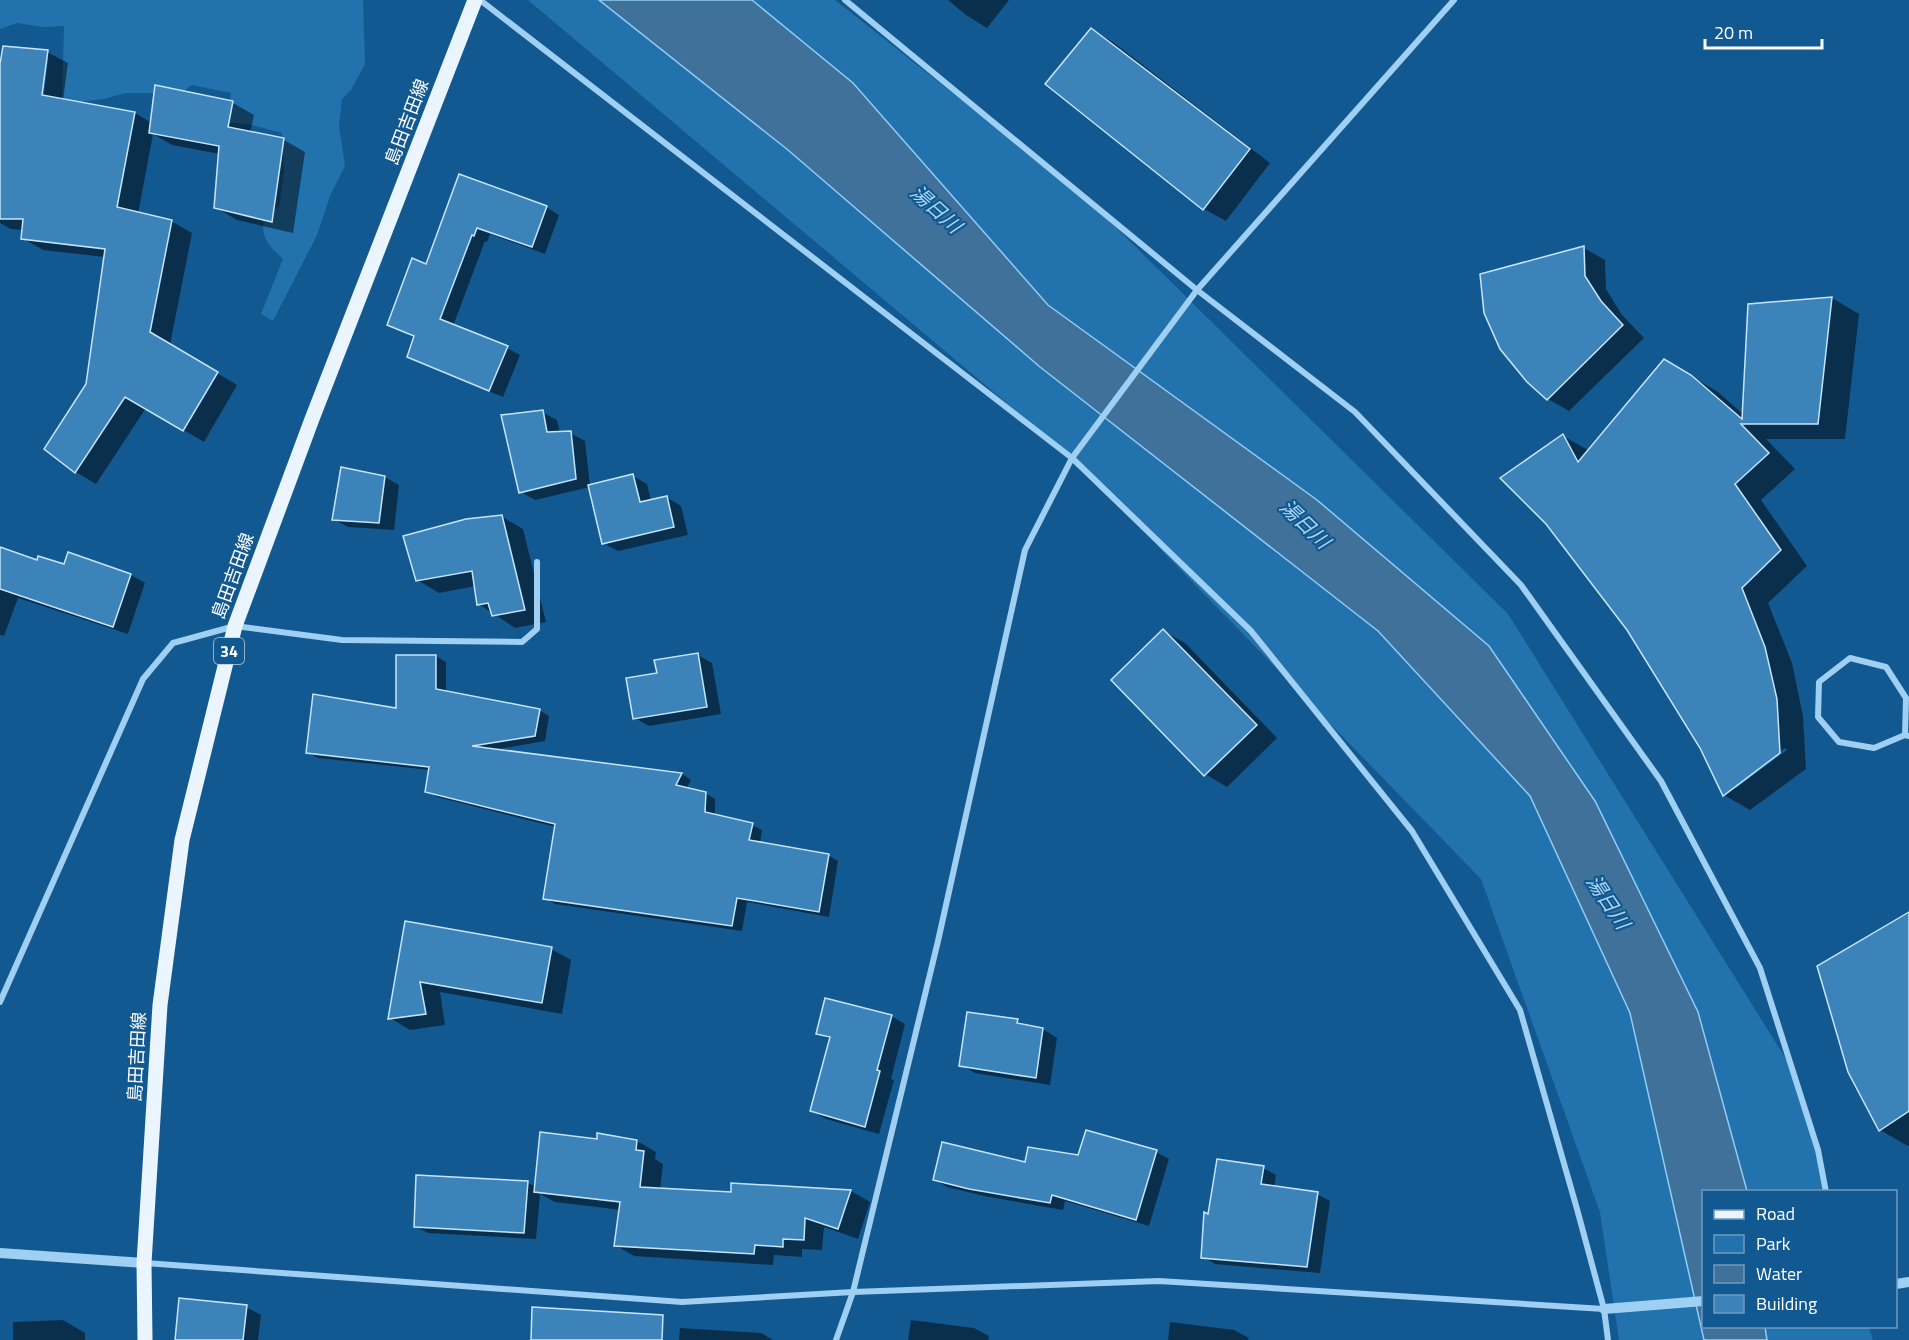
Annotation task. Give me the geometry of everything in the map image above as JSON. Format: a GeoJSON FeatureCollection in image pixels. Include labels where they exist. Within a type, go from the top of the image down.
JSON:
{"type":"FeatureCollection","features":[{"type":"Feature","properties":{"kind":"main road","name":"島田吉田線"},"geometry":{"type":"LineString","coordinates":[[145,1340],[144,1263],[160,1005],[182,840],[235,626],[316,408],[475,0]]}},
{"type":"Feature","properties":{"kind":"street"},"geometry":{"type":"LineString","coordinates":[[480,0],[1072,458],[1251,631],[1412,831],[1520,1010],[1604,1309],[1608,1340]]}},
{"type":"Feature","properties":{"kind":"street"},"geometry":{"type":"LineString","coordinates":[[845,0],[1197,290],[1355,412],[1521,585],[1661,781],[1760,968],[1818,1150],[1826,1190]]}},
{"type":"Feature","properties":{"kind":"street"},"geometry":{"type":"LineString","coordinates":[[836,1340],[853,1292],[938,940],[1025,550],[1072,458],[1197,290],[1454,0]]}},
{"type":"Feature","properties":{"kind":"street"},"geometry":{"type":"LineString","coordinates":[[0,1002],[143,679],[173,643],[235,626],[342,640],[522,642],[537,629],[537,562]]}},
{"type":"Feature","properties":{"kind":"street"},"geometry":{"type":"LineString","coordinates":[[1850,658],[1886,667],[1906,698],[1907,735],[1874,748],[1839,742],[1818,717],[1819,682],[1850,658]]}},
{"type":"Feature","properties":{"kind":"street"},"geometry":{"type":"LineString","coordinates":[[0,1253],[682,1302],[853,1292],[1158,1281],[1604,1309],[1702,1300]]}},
{"type":"Feature","properties":{"kind":"green space"},"geometry":{"type":"Polygon","coordinates":[[[0,0],[363,0],[365,64],[351,90],[342,99],[339,126],[345,166],[330,196],[317,235],[273,321],[261,314],[283,259],[266,240],[263,223],[264,215],[279,207],[284,173],[282,133],[252,125],[226,122],[231,93],[192,85],[181,93],[126,93],[104,99],[62,104],[64,26],[43,27],[17,23],[0,29],[0,0]]]}},
{"type":"Feature","properties":{"kind":"green space"},"geometry":{"type":"Polygon","coordinates":[[[528,0],[835,0],[1089,201],[1508,614],[1791,1067],[1829,1190],[1702,1190],[1702,1328],[1869,1328],[1873,1340],[1619,1340],[1600,1212],[1481,879],[1072,458],[528,0]]]}},
{"type":"Feature","properties":{"kind":"water","name":"湯日川"},"geometry":{"type":"Polygon","coordinates":[[[599,0],[752,0],[853,83],[1048,305],[1317,500],[1489,646],[1595,801],[1698,1012],[1747,1190],[1702,1190],[1702,1328],[1765,1328],[1767,1340],[1704,1340],[1630,1013],[1530,796],[1378,631],[1040,367],[788,150],[599,0]]]}},
{"type":"Feature","properties":{"kind":"building"},"geometry":{"type":"Polygon","coordinates":[[[1091,28],[1250,149],[1203,210],[1045,84],[1091,28]]]}},
{"type":"Feature","properties":{"kind":"building"},"geometry":{"type":"Polygon","coordinates":[[[3,46],[48,50],[42,95],[135,112],[117,207],[172,220],[150,332],[218,372],[183,431],[125,397],[75,473],[44,449],[86,384],[105,249],[21,239],[23,219],[0,219],[0,64],[3,46]]]}},
{"type":"Feature","properties":{"kind":"building"},"geometry":{"type":"Polygon","coordinates":[[[155,85],[233,101],[228,127],[284,138],[272,222],[214,208],[219,146],[149,133],[155,85]]]}},
{"type":"Feature","properties":{"kind":"building"},"geometry":{"type":"Polygon","coordinates":[[[459,174],[547,206],[532,247],[477,228],[474,236],[472,235],[440,319],[508,346],[489,391],[407,357],[414,336],[387,325],[412,258],[426,264],[459,174]]]}},
{"type":"Feature","properties":{"kind":"building"},"geometry":{"type":"Polygon","coordinates":[[[1584,246],[1585,276],[1601,301],[1623,325],[1547,400],[1527,382],[1500,349],[1484,313],[1480,274],[1584,246]]]}},
{"type":"Feature","properties":{"kind":"building"},"geometry":{"type":"Polygon","coordinates":[[[1832,297],[1818,424],[1741,424],[1769,453],[1735,484],[1781,550],[1742,588],[1765,647],[1777,699],[1780,753],[1723,796],[1700,748],[1627,630],[1546,524],[1500,478],[1563,434],[1578,462],[1664,359],[1691,375],[1742,419],[1748,304],[1832,297]]]}},
{"type":"Feature","properties":{"kind":"building"},"geometry":{"type":"Polygon","coordinates":[[[543,410],[547,432],[571,431],[576,479],[519,493],[501,415],[543,410]]]}},
{"type":"Feature","properties":{"kind":"building"},"geometry":{"type":"Polygon","coordinates":[[[341,467],[385,476],[379,523],[332,520],[341,467]]]}},
{"type":"Feature","properties":{"kind":"building"},"geometry":{"type":"Polygon","coordinates":[[[633,474],[640,502],[667,496],[674,527],[602,544],[588,485],[633,474]]]}},
{"type":"Feature","properties":{"kind":"building"},"geometry":{"type":"Polygon","coordinates":[[[502,515],[525,610],[492,616],[488,603],[477,605],[472,571],[416,581],[403,536],[466,519],[502,515]]]}},
{"type":"Feature","properties":{"kind":"building"},"geometry":{"type":"Polygon","coordinates":[[[0,547],[37,560],[38,556],[64,564],[68,552],[131,574],[113,627],[0,589],[0,547]]]}},
{"type":"Feature","properties":{"kind":"building"},"geometry":{"type":"Polygon","coordinates":[[[1163,629],[1257,725],[1204,776],[1111,680],[1163,629]]]}},
{"type":"Feature","properties":{"kind":"building"},"geometry":{"type":"Polygon","coordinates":[[[698,653],[707,707],[633,719],[626,678],[657,673],[654,660],[698,653]]]}},
{"type":"Feature","properties":{"kind":"building"},"geometry":{"type":"Polygon","coordinates":[[[396,655],[436,655],[436,689],[540,709],[535,736],[472,746],[682,773],[676,785],[706,792],[705,812],[753,823],[749,840],[829,854],[819,912],[737,898],[732,926],[543,899],[555,824],[425,792],[429,767],[306,753],[313,694],[396,708],[396,655]]]}},
{"type":"Feature","properties":{"kind":"building"},"geometry":{"type":"Polygon","coordinates":[[[1909,912],[1909,1111],[1879,1131],[1848,1072],[1817,966],[1909,912]]]}},
{"type":"Feature","properties":{"kind":"building"},"geometry":{"type":"Polygon","coordinates":[[[405,921],[552,947],[542,1003],[420,982],[426,1014],[388,1019],[405,921]]]}},
{"type":"Feature","properties":{"kind":"building"},"geometry":{"type":"Polygon","coordinates":[[[825,998],[892,1015],[865,1127],[810,1111],[830,1037],[816,1034],[825,998]]]}},
{"type":"Feature","properties":{"kind":"building"},"geometry":{"type":"Polygon","coordinates":[[[967,1012],[1018,1019],[1017,1023],[1043,1028],[1036,1078],[959,1066],[967,1012]]]}},
{"type":"Feature","properties":{"kind":"building"},"geometry":{"type":"Polygon","coordinates":[[[1086,1130],[1157,1150],[1136,1220],[1052,1195],[1050,1203],[969,1189],[933,1180],[942,1142],[1025,1162],[1028,1147],[1078,1155],[1086,1130]]]}},
{"type":"Feature","properties":{"kind":"building"},"geometry":{"type":"Polygon","coordinates":[[[540,1132],[597,1139],[597,1133],[637,1140],[636,1150],[644,1151],[640,1187],[731,1192],[731,1183],[851,1190],[838,1229],[805,1218],[804,1240],[783,1239],[783,1247],[755,1245],[754,1254],[614,1246],[620,1202],[534,1192],[540,1132]]]}},
{"type":"Feature","properties":{"kind":"building"},"geometry":{"type":"Polygon","coordinates":[[[1217,1159],[1264,1166],[1261,1184],[1318,1192],[1307,1267],[1201,1258],[1204,1212],[1208,1214],[1217,1159]]]}},
{"type":"Feature","properties":{"kind":"building"},"geometry":{"type":"Polygon","coordinates":[[[416,1175],[528,1181],[524,1233],[414,1227],[416,1175]]]}},
{"type":"Feature","properties":{"kind":"building"},"geometry":{"type":"Polygon","coordinates":[[[179,1298],[247,1305],[243,1340],[175,1340],[179,1298]]]}},
{"type":"Feature","properties":{"kind":"building"},"geometry":{"type":"Polygon","coordinates":[[[532,1307],[663,1315],[662,1340],[531,1340],[532,1307]]]}}]}
